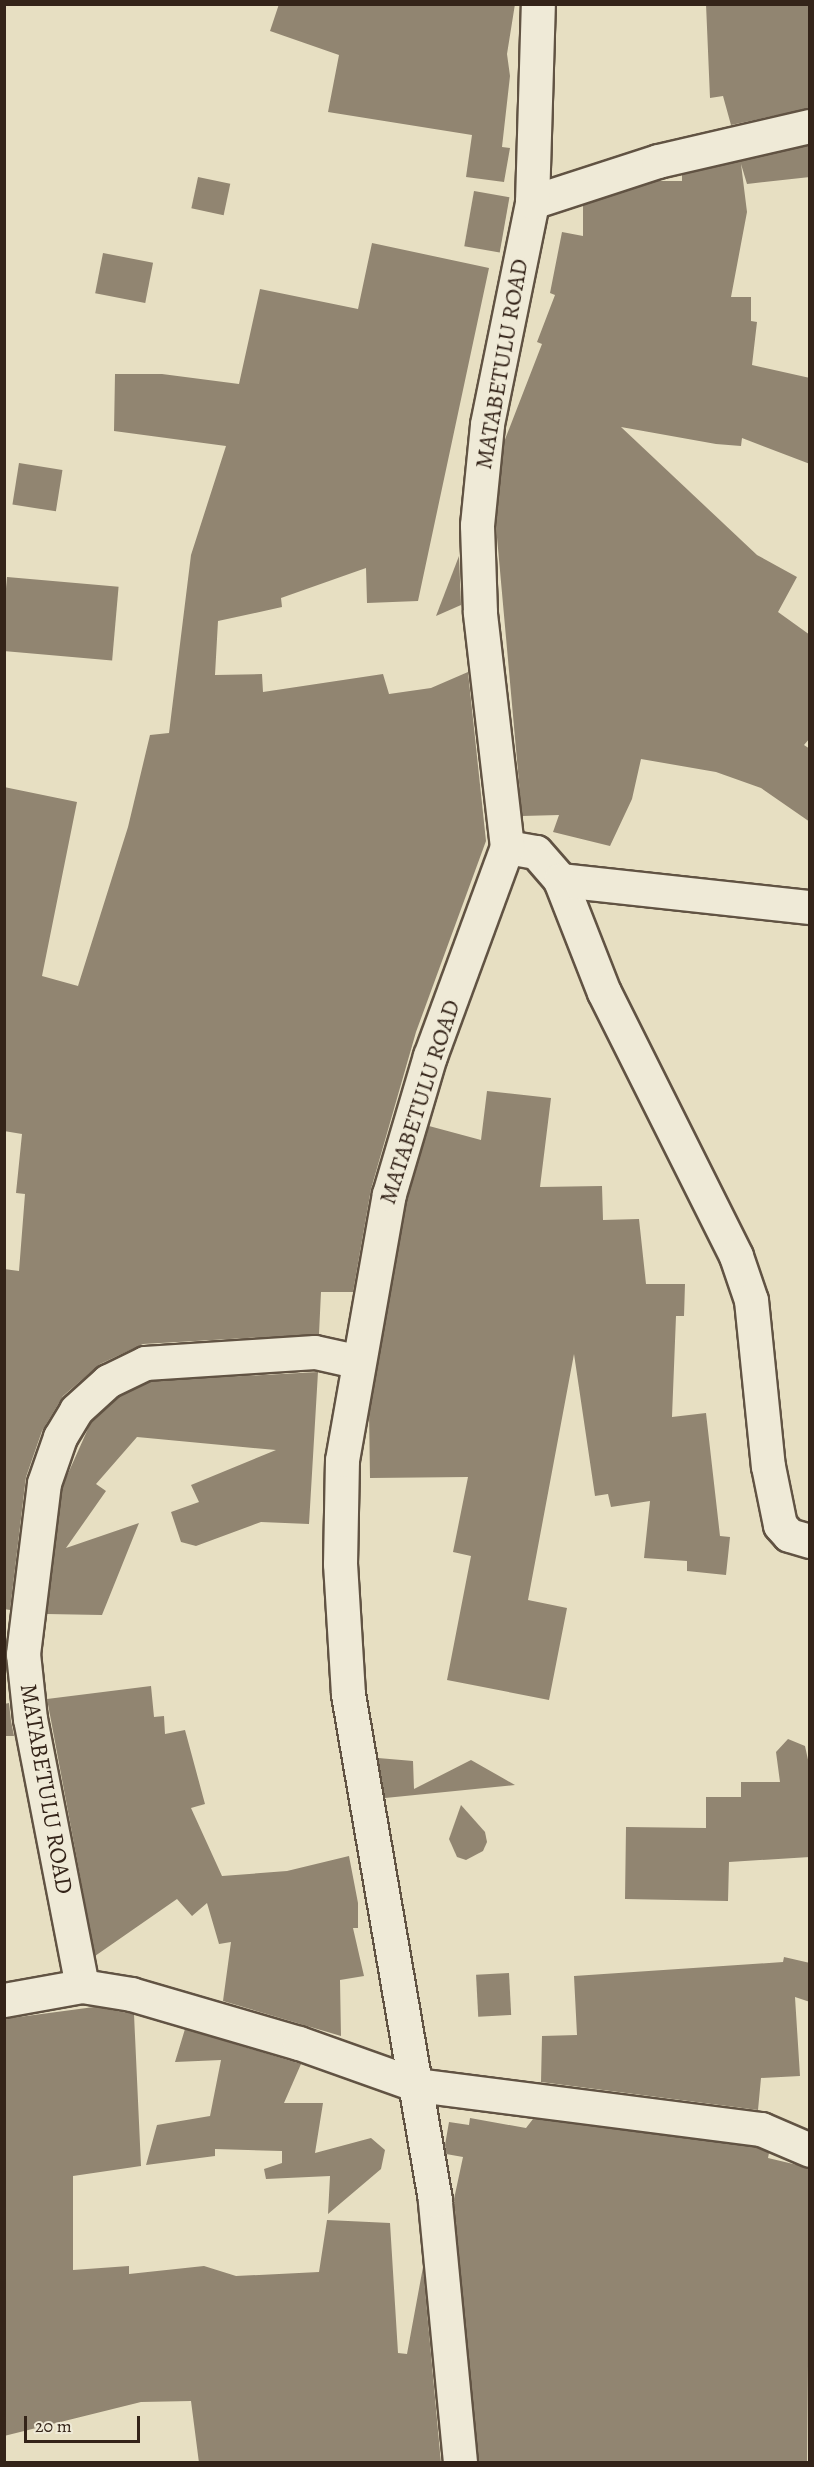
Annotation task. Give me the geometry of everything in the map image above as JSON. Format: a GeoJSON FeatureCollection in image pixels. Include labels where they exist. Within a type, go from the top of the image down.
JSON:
{"type":"FeatureCollection","features":[{"type":"Feature","properties":{"kind":"street","name":"MATABETULU ROAD"},"geometry":{"type":"LineString","coordinates":[[82,1986],[30,1719],[23,1654],[44,1483],[60,1437],[76,1410],[108,1381],[145,1363],[315,1352],[356,1361],[406,1131],[507,847],[480,612],[477,525],[487,424],[532,202],[538,4]]}},
{"type":"Feature","properties":{"kind":"street"},"geometry":{"type":"LineString","coordinates":[[532,202],[658,161],[810,126]]}},
{"type":"Feature","properties":{"kind":"street"},"geometry":{"type":"LineString","coordinates":[[507,847],[536,852],[560,880],[604,993],[736,1256],[751,1300],[768,1466],[780,1525],[789,1535],[810,1541]]}},
{"type":"Feature","properties":{"kind":"street"},"geometry":{"type":"LineString","coordinates":[[560,880],[810,907]]}},
{"type":"Feature","properties":{"kind":"street"},"geometry":{"type":"LineString","coordinates":[[356,1361],[342,1460],[340,1564],[348,1694],[435,2200],[460,2463]]}},
{"type":"Feature","properties":{"kind":"street"},"geometry":{"type":"LineString","coordinates":[[4,2000],[82,1986],[131,1995],[299,2043],[417,2085],[761,2129],[810,2150]]}},
{"type":"Feature","properties":{"kind":"building"},"geometry":{"type":"Polygon","coordinates":[[[279,4],[515,4],[507,54],[510,76],[502,147],[510,148],[504,182],[466,177],[472,135],[328,112],[339,55],[270,31],[279,4]]]}},
{"type":"Feature","properties":{"kind":"building"},"geometry":{"type":"Polygon","coordinates":[[[706,4],[810,4],[810,108],[731,125],[723,96],[710,98],[706,4]]]}},
{"type":"Feature","properties":{"kind":"building"},"geometry":{"type":"Polygon","coordinates":[[[810,145],[810,177],[747,184],[741,164],[747,212],[731,297],[751,297],[751,321],[757,322],[752,365],[810,378],[810,464],[742,438],[741,446],[716,444],[621,427],[757,555],[797,577],[778,612],[810,635],[810,738],[804,745],[810,749],[810,822],[761,788],[716,772],[641,759],[632,799],[610,846],[553,832],[559,815],[522,816],[496,526],[504,442],[542,344],[537,342],[555,295],[550,293],[562,232],[583,236],[583,205],[656,181],[682,181],[682,175],[810,145]]]}},
{"type":"Feature","properties":{"kind":"building"},"geometry":{"type":"Polygon","coordinates":[[[198,177],[230,184],[224,215],[191,208],[198,177]]]}},
{"type":"Feature","properties":{"kind":"building"},"geometry":{"type":"Polygon","coordinates":[[[474,191],[509,197],[500,252],[464,246],[474,191]]]}},
{"type":"Feature","properties":{"kind":"building"},"geometry":{"type":"Polygon","coordinates":[[[372,243],[489,268],[418,601],[367,603],[366,568],[281,598],[282,607],[218,621],[215,675],[262,674],[263,692],[383,674],[389,694],[431,688],[468,672],[486,841],[416,1032],[371,1189],[353,1292],[321,1292],[319,1334],[143,1344],[100,1364],[63,1396],[42,1431],[26,1477],[10,1610],[4,1609],[4,1269],[19,1271],[25,1194],[16,1193],[22,1134],[4,1131],[4,787],[77,802],[42,976],[78,986],[128,827],[150,735],[169,733],[191,555],[226,446],[114,431],[115,374],[162,374],[239,384],[260,289],[358,309],[372,243]]]}},
{"type":"Feature","properties":{"kind":"building"},"geometry":{"type":"Polygon","coordinates":[[[103,253],[153,263],[145,303],[95,293],[103,253]]]}},
{"type":"Feature","properties":{"kind":"building"},"geometry":{"type":"Polygon","coordinates":[[[19,463],[62,470],[56,511],[12,504],[19,463]]]}},
{"type":"Feature","properties":{"kind":"building"},"geometry":{"type":"Polygon","coordinates":[[[459,556],[461,605],[436,616],[459,556]]]}},
{"type":"Feature","properties":{"kind":"building"},"geometry":{"type":"Polygon","coordinates":[[[7,577],[119,587],[112,660],[4,651],[7,577]]]}},
{"type":"Feature","properties":{"kind":"building"},"geometry":{"type":"Polygon","coordinates":[[[487,1091],[551,1098],[540,1187],[602,1186],[603,1220],[639,1219],[646,1284],[685,1284],[684,1316],[676,1316],[672,1417],[706,1413],[720,1536],[730,1537],[726,1575],[687,1571],[687,1561],[644,1558],[650,1501],[611,1507],[608,1494],[595,1496],[574,1354],[528,1600],[567,1608],[549,1700],[447,1680],[471,1556],[453,1552],[468,1477],[370,1478],[369,1412],[407,1198],[429,1126],[481,1140],[487,1091]]]}},
{"type":"Feature","properties":{"kind":"building"},"geometry":{"type":"Polygon","coordinates":[[[318,1372],[309,1524],[261,1522],[196,1546],[181,1542],[171,1512],[199,1502],[191,1485],[276,1450],[137,1437],[96,1484],[106,1491],[66,1548],[139,1523],[102,1615],[47,1614],[62,1487],[91,1422],[119,1397],[150,1381],[318,1372]]]}},
{"type":"Feature","properties":{"kind":"building"},"geometry":{"type":"Polygon","coordinates":[[[151,1686],[154,1717],[164,1716],[165,1734],[185,1730],[205,1804],[191,1808],[222,1876],[287,1871],[349,1856],[358,1903],[358,1928],[353,1928],[364,1976],[340,1980],[341,2036],[223,2001],[231,1942],[219,1944],[207,1903],[192,1916],[177,1899],[95,1956],[47,1699],[151,1686]]]}},
{"type":"Feature","properties":{"kind":"building"},"geometry":{"type":"Polygon","coordinates":[[[9,1703],[14,1736],[4,1736],[4,1704],[9,1703]]]}},
{"type":"Feature","properties":{"kind":"building"},"geometry":{"type":"Polygon","coordinates":[[[788,1739],[805,1746],[810,1769],[810,1857],[729,1862],[728,1901],[625,1899],[626,1827],[706,1828],[706,1797],[741,1797],[741,1782],[780,1782],[776,1752],[788,1739]]]}},
{"type":"Feature","properties":{"kind":"building"},"geometry":{"type":"Polygon","coordinates":[[[378,1758],[413,1761],[414,1789],[471,1760],[515,1785],[385,1798],[378,1758]]]}},
{"type":"Feature","properties":{"kind":"building"},"geometry":{"type":"Polygon","coordinates":[[[461,1805],[485,1832],[487,1842],[483,1851],[466,1860],[457,1857],[449,1839],[461,1805]]]}},
{"type":"Feature","properties":{"kind":"building"},"geometry":{"type":"Polygon","coordinates":[[[784,1957],[810,1963],[810,2002],[795,1997],[800,2076],[761,2078],[758,2110],[541,2082],[542,2036],[577,2035],[574,1976],[783,1962],[784,1957]]]}},
{"type":"Feature","properties":{"kind":"building"},"geometry":{"type":"Polygon","coordinates":[[[509,1973],[511,2015],[478,2017],[476,1975],[509,1973]]]}},
{"type":"Feature","properties":{"kind":"building"},"geometry":{"type":"Polygon","coordinates":[[[94,2007],[134,2014],[141,2166],[73,2176],[73,2270],[129,2266],[129,2274],[204,2266],[236,2276],[319,2272],[327,2220],[390,2223],[398,2353],[407,2354],[423,2267],[441,2463],[199,2463],[191,2401],[141,2402],[4,2436],[4,2019],[94,2007]]]}},
{"type":"Feature","properties":{"kind":"building"},"geometry":{"type":"Polygon","coordinates":[[[185,2029],[301,2064],[284,2103],[323,2103],[315,2153],[371,2138],[385,2150],[381,2169],[328,2214],[330,2176],[266,2179],[264,2169],[282,2163],[282,2151],[215,2149],[215,2156],[146,2165],[157,2125],[210,2116],[221,2060],[175,2062],[185,2029]]]}},
{"type":"Feature","properties":{"kind":"building"},"geometry":{"type":"Polygon","coordinates":[[[470,2118],[526,2128],[533,2119],[756,2147],[769,2153],[768,2158],[810,2168],[807,2463],[478,2463],[454,2199],[463,2157],[446,2154],[445,2145],[449,2122],[469,2125],[470,2118]]]}}]}
